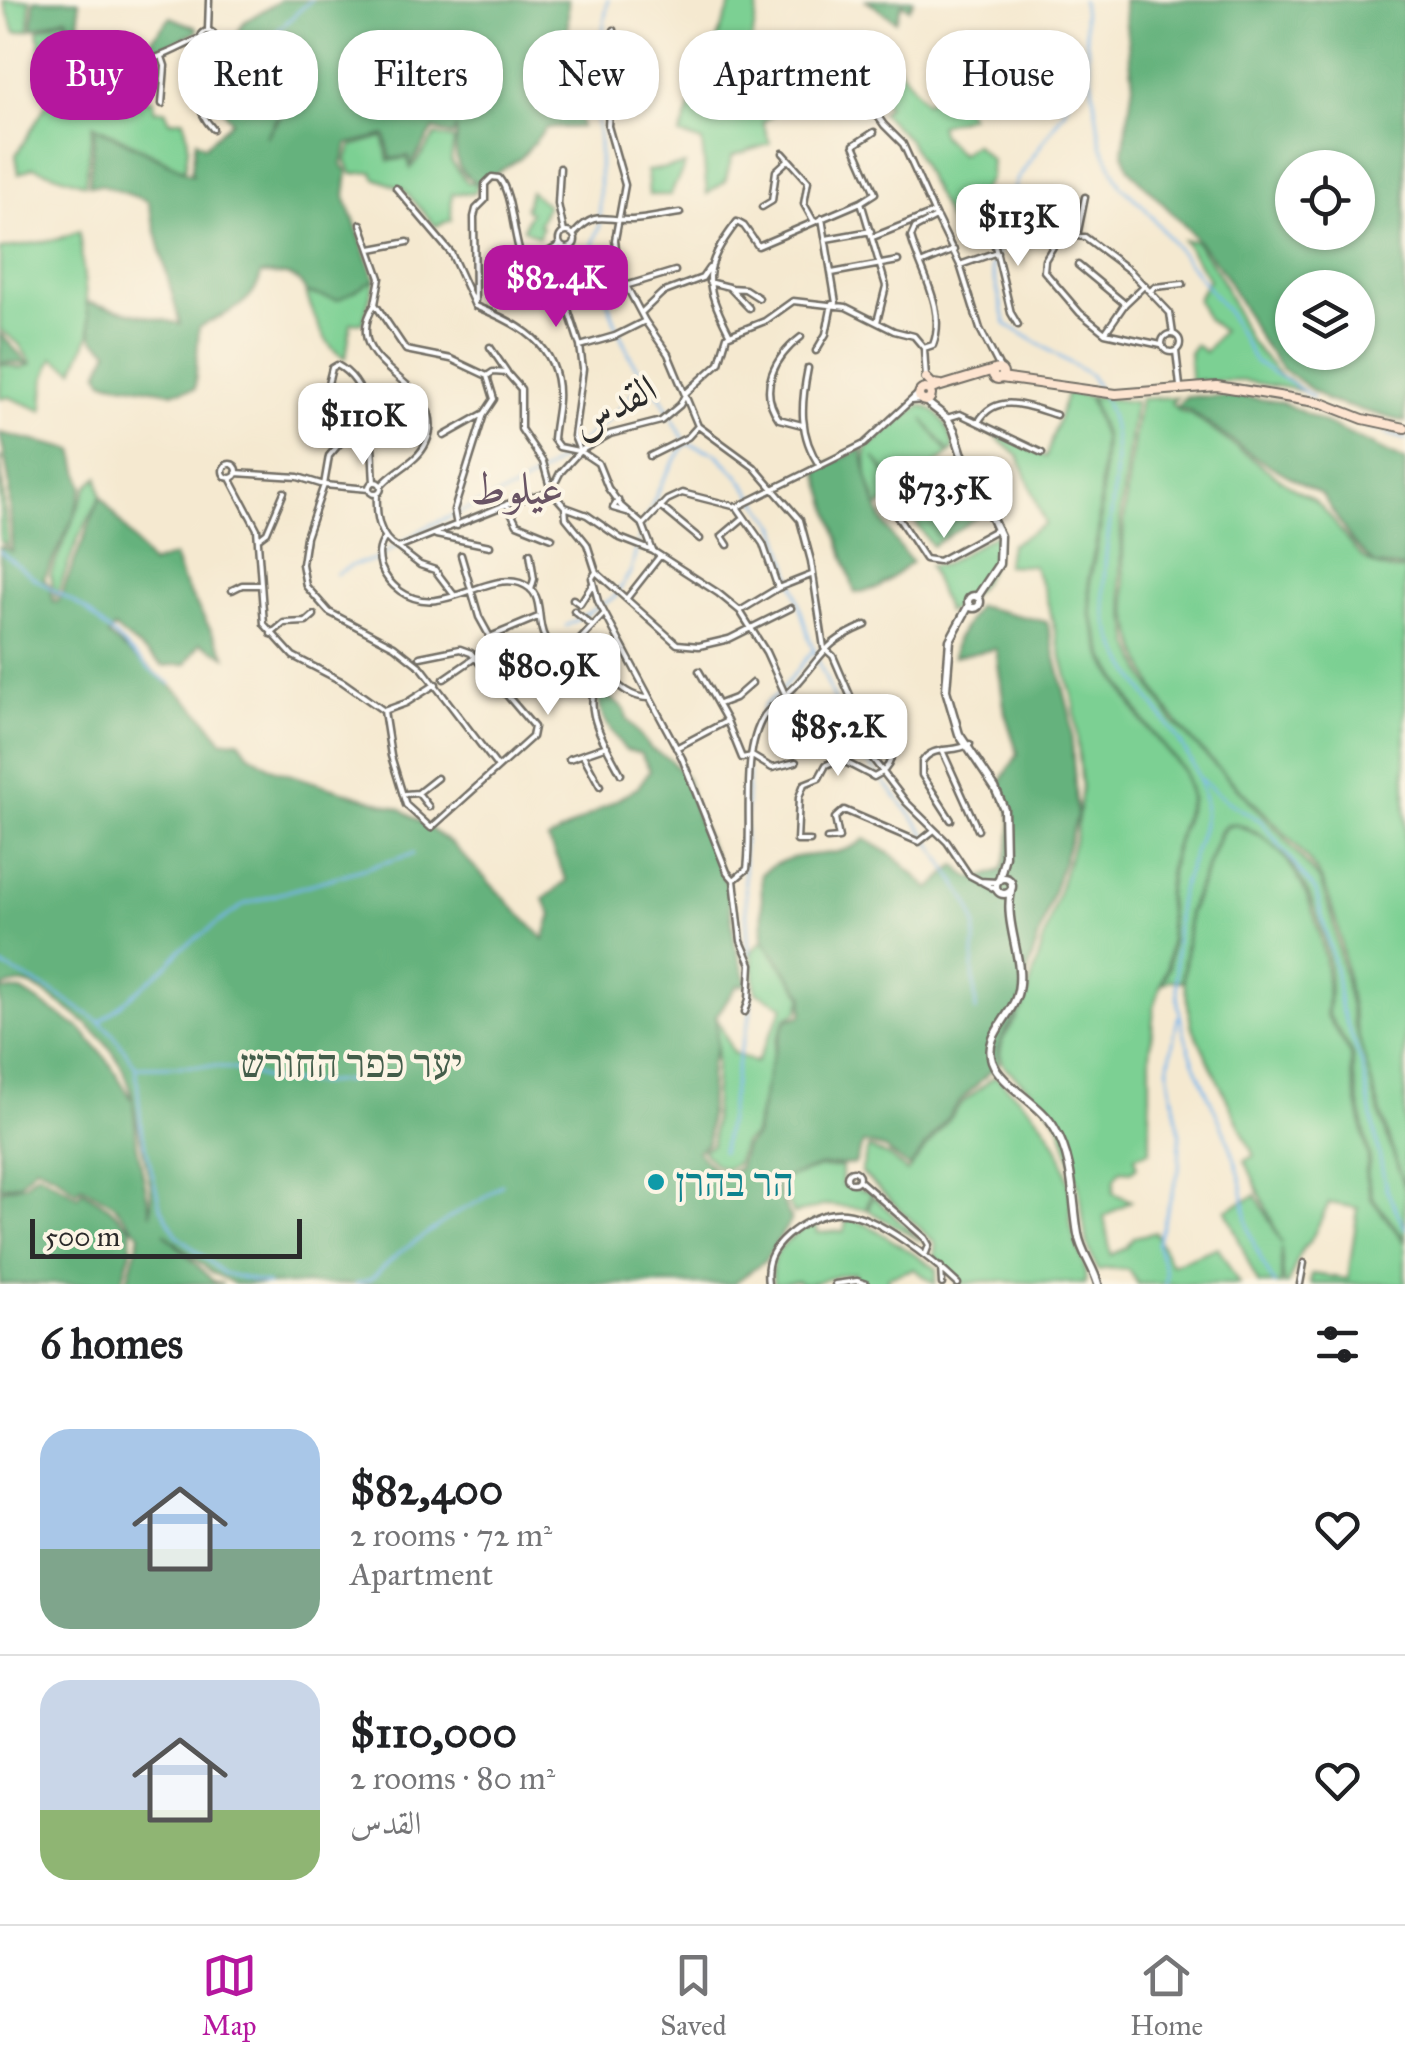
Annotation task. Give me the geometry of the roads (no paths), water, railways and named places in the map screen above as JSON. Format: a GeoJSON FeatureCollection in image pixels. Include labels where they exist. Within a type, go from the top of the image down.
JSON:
{"type":"FeatureCollection","features":[{"type":"Feature","properties":{"kind":"main road"},"geometry":{"type":"LineString","coordinates":[[926,373],[932,384],[998,373],[1025,381],[1116,394],[1217,386],[1322,403],[1364,419],[1405,428]]}},
{"type":"Feature","properties":{"kind":"main road"},"geometry":{"type":"LineString","coordinates":[[925,395],[946,384]]}},
{"type":"Feature","properties":{"kind":"street"},"geometry":{"type":"LineString","coordinates":[[208,30],[209,0]]}},
{"type":"Feature","properties":{"kind":"street"},"geometry":{"type":"LineString","coordinates":[[158,58],[178,49]]}},
{"type":"Feature","properties":{"kind":"street"},"geometry":{"type":"LineString","coordinates":[[162,57],[162,104]]}},
{"type":"Feature","properties":{"kind":"street"},"geometry":{"type":"LineString","coordinates":[[206,120],[213,129]]}},
{"type":"Feature","properties":{"kind":"street"},"geometry":{"type":"LineString","coordinates":[[608,120],[624,175],[614,253],[625,286],[668,354],[698,426],[754,467],[800,520],[824,648],[833,656],[848,691],[870,744],[869,754]]}},
{"type":"Feature","properties":{"kind":"street"},"geometry":{"type":"LineString","coordinates":[[880,120],[904,144],[954,250],[998,373]]}},
{"type":"Feature","properties":{"kind":"street"},"geometry":{"type":"LineString","coordinates":[[641,313],[662,293],[702,278],[716,249],[736,222],[744,226],[758,246],[874,193],[854,145],[874,132]]}},
{"type":"Feature","properties":{"kind":"street"},"geometry":{"type":"LineString","coordinates":[[783,153],[808,180],[804,204],[814,222]]}},
{"type":"Feature","properties":{"kind":"street"},"geometry":{"type":"LineString","coordinates":[[762,207],[772,201],[776,171],[788,160]]}},
{"type":"Feature","properties":{"kind":"street"},"geometry":{"type":"LineString","coordinates":[[560,168],[558,204],[564,232]]}},
{"type":"Feature","properties":{"kind":"street"},"geometry":{"type":"LineString","coordinates":[[475,306],[474,217],[485,200],[485,184],[492,177],[499,178],[507,190],[508,209],[516,231],[514,242],[526,268]]}},
{"type":"Feature","properties":{"kind":"street"},"geometry":{"type":"LineString","coordinates":[[396,188],[451,253],[475,306],[512,320],[538,340],[558,391],[553,439],[559,448],[580,451],[598,462],[618,500],[643,525],[653,551]]}},
{"type":"Feature","properties":{"kind":"street"},"geometry":{"type":"LineString","coordinates":[[1077,236],[1084,197]]}},
{"type":"Feature","properties":{"kind":"street"},"geometry":{"type":"LineString","coordinates":[[861,202],[886,286],[877,322]]}},
{"type":"Feature","properties":{"kind":"street"},"geometry":{"type":"LineString","coordinates":[[564,232],[574,234],[604,216],[620,219],[680,213]]}},
{"type":"Feature","properties":{"kind":"street"},"geometry":{"type":"LineString","coordinates":[[826,239],[872,234],[935,215]]}},
{"type":"Feature","properties":{"kind":"street"},"geometry":{"type":"LineString","coordinates":[[924,348],[933,345],[939,319],[911,236],[915,228],[935,215]]}},
{"type":"Feature","properties":{"kind":"street"},"geometry":{"type":"LineString","coordinates":[[816,351],[826,334],[834,304],[822,218]]}},
{"type":"Feature","properties":{"kind":"street"},"geometry":{"type":"LineString","coordinates":[[361,224],[380,278],[375,304],[366,321],[367,345],[375,358],[415,393],[430,416],[431,426],[416,458],[381,486],[377,494],[379,522],[385,538],[420,565],[435,570],[454,595]]}},
{"type":"Feature","properties":{"kind":"street"},"geometry":{"type":"LineString","coordinates":[[990,225],[1011,314],[1018,324]]}},
{"type":"Feature","properties":{"kind":"street"},"geometry":{"type":"LineString","coordinates":[[564,232],[559,237],[568,310],[583,369],[574,436],[580,451]]}},
{"type":"Feature","properties":{"kind":"street"},"geometry":{"type":"LineString","coordinates":[[542,256],[574,244],[574,234]]}},
{"type":"Feature","properties":{"kind":"street"},"geometry":{"type":"LineString","coordinates":[[1176,351],[1167,352],[1162,345],[1105,333],[1080,313],[1044,270],[1045,260],[1057,240],[1085,237],[1145,285],[1170,313],[1173,334],[1180,343],[1176,351],[1180,390]]}},
{"type":"Feature","properties":{"kind":"street"},"geometry":{"type":"LineString","coordinates":[[371,250],[408,242]]}},
{"type":"Feature","properties":{"kind":"street"},"geometry":{"type":"LineString","coordinates":[[922,263],[954,250]]}},
{"type":"Feature","properties":{"kind":"street"},"geometry":{"type":"LineString","coordinates":[[960,265],[997,252]]}},
{"type":"Feature","properties":{"kind":"street"},"geometry":{"type":"LineString","coordinates":[[832,273],[898,261]]}},
{"type":"Feature","properties":{"kind":"street"},"geometry":{"type":"LineString","coordinates":[[710,265],[712,299],[729,333],[765,320],[792,300],[834,304],[894,332],[914,336],[924,348],[925,395],[946,418],[998,529],[1002,552],[1000,564],[977,597],[970,598],[973,606],[950,640],[946,674],[951,714],[1004,809],[1005,856],[999,886],[1009,910]]}},
{"type":"Feature","properties":{"kind":"street"},"geometry":{"type":"LineString","coordinates":[[1078,266],[1125,304]]}},
{"type":"Feature","properties":{"kind":"street"},"geometry":{"type":"LineString","coordinates":[[625,286],[675,271]]}},
{"type":"Feature","properties":{"kind":"street"},"geometry":{"type":"LineString","coordinates":[[710,282],[745,289],[759,298]]}},
{"type":"Feature","properties":{"kind":"street"},"geometry":{"type":"LineString","coordinates":[[1150,291],[1183,284]]}},
{"type":"Feature","properties":{"kind":"street"},"geometry":{"type":"LineString","coordinates":[[1105,333],[1125,304],[1145,285]]}},
{"type":"Feature","properties":{"kind":"street"},"geometry":{"type":"LineString","coordinates":[[731,288],[749,308]]}},
{"type":"Feature","properties":{"kind":"street"},"geometry":{"type":"LineString","coordinates":[[375,304],[406,350],[452,359],[487,376],[494,399],[484,414],[454,510],[457,526]]}},
{"type":"Feature","properties":{"kind":"street"},"geometry":{"type":"LineString","coordinates":[[580,346],[615,336],[645,321]]}},
{"type":"Feature","properties":{"kind":"street","name":"القدس"},"geometry":{"type":"LineString","coordinates":[[398,548],[507,504],[552,491],[560,473],[580,451],[610,434],[661,420],[680,405],[686,393],[716,367],[729,333]]}},
{"type":"Feature","properties":{"kind":"street"},"geometry":{"type":"LineString","coordinates":[[1162,345],[1164,336],[1173,334]]}},
{"type":"Feature","properties":{"kind":"street"},"geometry":{"type":"LineString","coordinates":[[801,338],[772,368],[770,390],[772,410],[779,419],[802,425]]}},
{"type":"Feature","properties":{"kind":"street"},"geometry":{"type":"LineString","coordinates":[[490,347],[521,389],[520,429],[544,464],[552,491],[566,506],[620,538],[653,551],[740,611],[753,626],[785,694],[800,711],[869,754],[946,842],[970,876],[1011,891]]}},
{"type":"Feature","properties":{"kind":"street"},"geometry":{"type":"LineString","coordinates":[[328,384],[332,368],[343,367],[361,394],[372,429],[374,482],[369,489]]}},
{"type":"Feature","properties":{"kind":"street"},"geometry":{"type":"LineString","coordinates":[[808,368],[802,425],[820,466]]}},
{"type":"Feature","properties":{"kind":"street"},"geometry":{"type":"LineString","coordinates":[[487,376],[493,372],[507,373]]}},
{"type":"Feature","properties":{"kind":"street"},"geometry":{"type":"LineString","coordinates":[[643,525],[660,506],[682,493],[737,506],[864,444],[911,402],[925,395]]}},
{"type":"Feature","properties":{"kind":"street"},"geometry":{"type":"LineString","coordinates":[[979,421],[1003,402],[1056,415]]}},
{"type":"Feature","properties":{"kind":"street"},"geometry":{"type":"LineString","coordinates":[[362,413],[351,411],[346,436],[329,456],[324,485],[306,537],[302,564],[306,586],[329,612],[408,655],[436,684],[498,766]]}},
{"type":"Feature","properties":{"kind":"street"},"geometry":{"type":"LineString","coordinates":[[444,436],[484,414]]}},
{"type":"Feature","properties":{"kind":"street"},"geometry":{"type":"LineString","coordinates":[[946,418],[960,414],[1042,453]]}},
{"type":"Feature","properties":{"kind":"street"},"geometry":{"type":"LineString","coordinates":[[650,456],[688,437],[698,426]]}},
{"type":"Feature","properties":{"kind":"street"},"geometry":{"type":"LineString","coordinates":[[236,473],[233,465],[225,466],[224,474],[230,478],[258,538],[261,616],[271,634],[293,656],[343,682],[384,710],[406,805],[431,828],[532,737],[534,727],[476,657],[460,649],[420,657]]}},
{"type":"Feature","properties":{"kind":"street"},"geometry":{"type":"LineString","coordinates":[[230,478],[236,473],[298,477],[324,485],[369,489],[377,494]]}},
{"type":"Feature","properties":{"kind":"street"},"geometry":{"type":"LineString","coordinates":[[374,482],[381,486]]}},
{"type":"Feature","properties":{"kind":"street"},"geometry":{"type":"LineString","coordinates":[[258,538],[267,532],[284,492]]}},
{"type":"Feature","properties":{"kind":"street"},"geometry":{"type":"LineString","coordinates":[[507,504],[517,524],[552,538]]}},
{"type":"Feature","properties":{"kind":"street"},"geometry":{"type":"LineString","coordinates":[[566,506],[566,518],[587,544],[596,572],[594,585],[580,604],[573,599]]}},
{"type":"Feature","properties":{"kind":"street"},"geometry":{"type":"LineString","coordinates":[[660,506],[700,539]]}},
{"type":"Feature","properties":{"kind":"street"},"geometry":{"type":"LineString","coordinates":[[737,506],[762,544],[778,588]]}},
{"type":"Feature","properties":{"kind":"street"},"geometry":{"type":"LineString","coordinates":[[897,516],[925,559],[939,562],[998,529]]}},
{"type":"Feature","properties":{"kind":"street"},"geometry":{"type":"LineString","coordinates":[[728,545],[722,536],[742,519]]}},
{"type":"Feature","properties":{"kind":"street"},"geometry":{"type":"LineString","coordinates":[[435,535],[490,546]]}},
{"type":"Feature","properties":{"kind":"street"},"geometry":{"type":"LineString","coordinates":[[385,538],[380,544],[380,561],[392,584],[424,602],[511,582],[532,590]]}},
{"type":"Feature","properties":{"kind":"street"},"geometry":{"type":"LineString","coordinates":[[530,553],[532,590],[538,601],[543,634],[550,644],[586,658],[630,695],[648,698]]}},
{"type":"Feature","properties":{"kind":"street"},"geometry":{"type":"LineString","coordinates":[[461,555],[490,637],[496,639],[534,684]]}},
{"type":"Feature","properties":{"kind":"street"},"geometry":{"type":"LineString","coordinates":[[627,598],[660,556]]}},
{"type":"Feature","properties":{"kind":"street"},"geometry":{"type":"LineString","coordinates":[[596,572],[669,638],[684,646],[717,643],[791,608]]}},
{"type":"Feature","properties":{"kind":"street"},"geometry":{"type":"LineString","coordinates":[[740,611],[778,588],[812,575]]}},
{"type":"Feature","properties":{"kind":"street"},"geometry":{"type":"LineString","coordinates":[[232,590],[259,584]]}},
{"type":"Feature","properties":{"kind":"street"},"geometry":{"type":"LineString","coordinates":[[594,585],[604,614],[676,748],[727,872],[734,880],[741,941],[751,964],[750,999],[745,1012]]}},
{"type":"Feature","properties":{"kind":"street"},"geometry":{"type":"LineString","coordinates":[[574,611],[588,624],[593,623]]}},
{"type":"Feature","properties":{"kind":"street"},"geometry":{"type":"LineString","coordinates":[[576,644],[604,614]]}},
{"type":"Feature","properties":{"kind":"street"},"geometry":{"type":"LineString","coordinates":[[271,634],[284,623],[306,622],[314,615]]}},
{"type":"Feature","properties":{"kind":"street"},"geometry":{"type":"LineString","coordinates":[[444,679],[476,657],[490,637],[540,616]]}},
{"type":"Feature","properties":{"kind":"street"},"geometry":{"type":"LineString","coordinates":[[734,880],[747,868],[752,756],[762,718],[797,685],[824,648],[839,636],[866,625]]}},
{"type":"Feature","properties":{"kind":"street"},"geometry":{"type":"LineString","coordinates":[[699,671],[719,704],[739,755],[752,756],[772,768],[796,762]]}},
{"type":"Feature","properties":{"kind":"street"},"geometry":{"type":"LineString","coordinates":[[604,672],[598,679],[591,716],[621,774]]}},
{"type":"Feature","properties":{"kind":"street"},"geometry":{"type":"LineString","coordinates":[[719,704],[735,698],[752,683]]}},
{"type":"Feature","properties":{"kind":"street"},"geometry":{"type":"LineString","coordinates":[[384,710],[406,703],[436,684]]}},
{"type":"Feature","properties":{"kind":"street"},"geometry":{"type":"LineString","coordinates":[[676,748],[727,721]]}},
{"type":"Feature","properties":{"kind":"street"},"geometry":{"type":"LineString","coordinates":[[810,842],[798,840],[799,797],[807,781],[819,778],[832,762],[847,763],[874,778],[883,773],[892,759],[890,729]]}},
{"type":"Feature","properties":{"kind":"street"},"geometry":{"type":"LineString","coordinates":[[951,820],[921,770],[926,756],[968,745]]}},
{"type":"Feature","properties":{"kind":"street"},"geometry":{"type":"LineString","coordinates":[[968,745],[1000,788],[1009,824],[1009,910],[1018,983],[1016,998],[992,1040],[991,1058],[998,1072],[1036,1104],[1058,1132],[1071,1176],[1078,1235],[1098,1284]]}},
{"type":"Feature","properties":{"kind":"street"},"geometry":{"type":"LineString","coordinates":[[569,760],[606,746]]}},
{"type":"Feature","properties":{"kind":"street"},"geometry":{"type":"LineString","coordinates":[[942,750],[978,830]]}},
{"type":"Feature","properties":{"kind":"street"},"geometry":{"type":"LineString","coordinates":[[583,754],[600,786]]}},
{"type":"Feature","properties":{"kind":"street"},"geometry":{"type":"LineString","coordinates":[[405,794],[418,793],[437,778]]}},
{"type":"Feature","properties":{"kind":"street"},"geometry":{"type":"LineString","coordinates":[[418,793],[429,807]]}},
{"type":"Feature","properties":{"kind":"street"},"geometry":{"type":"LineString","coordinates":[[827,839],[838,838],[834,818],[844,810],[919,842],[933,830]]}},
{"type":"Feature","properties":{"kind":"street"},"geometry":{"type":"LineString","coordinates":[[999,886],[1010,881]]}},
{"type":"Feature","properties":{"kind":"street"},"geometry":{"type":"LineString","coordinates":[[859,1180],[925,1238],[930,1246],[926,1254]]}},
{"type":"Feature","properties":{"kind":"street"},"geometry":{"type":"LineString","coordinates":[[768,1284],[766,1264],[773,1249],[799,1226],[843,1212],[858,1216],[926,1254],[958,1284]]}},
{"type":"Feature","properties":{"kind":"street"},"geometry":{"type":"LineString","coordinates":[[1300,1284],[1304,1263]]}},
{"type":"Feature","properties":{"kind":"street"},"geometry":{"type":"LineString","coordinates":[[941,1268],[942,1284]]}},
{"type":"Feature","properties":{"kind":"street"},"geometry":{"type":"LineString","coordinates":[[835,1284],[866,1284]]}},
{"type":"Feature","properties":{"kind":"waterway"},"geometry":{"type":"LineString","coordinates":[[278,30],[311,0]]}},
{"type":"Feature","properties":{"kind":"waterway"},"geometry":{"type":"LineString","coordinates":[[608,0],[593,89],[599,141],[600,225],[593,244],[607,300],[633,362],[660,396],[686,443],[716,453],[777,527],[809,638],[835,702],[863,756],[920,826],[969,904],[976,926],[976,1011]]}},
{"type":"Feature","properties":{"kind":"waterway"},"geometry":{"type":"LineString","coordinates":[[1082,0],[1088,53],[1064,111],[1017,180],[992,268],[1006,324],[1090,375],[1098,389]]}},
{"type":"Feature","properties":{"kind":"waterway"},"geometry":{"type":"LineString","coordinates":[[1090,71],[1101,144],[1121,186],[1144,207],[1228,313],[1255,362],[1313,397]]}},
{"type":"Feature","properties":{"kind":"waterway"},"geometry":{"type":"LineString","coordinates":[[578,445],[623,405],[645,376]]}},
{"type":"Feature","properties":{"kind":"waterway"},"geometry":{"type":"LineString","coordinates":[[1102,396],[1115,447],[1104,587],[1106,613],[1125,662],[1187,753],[1204,799],[1202,828],[1182,886],[1177,916],[1180,1014],[1192,1056],[1234,1156],[1251,1236],[1274,1284]]}},
{"type":"Feature","properties":{"kind":"waterway"},"geometry":{"type":"LineString","coordinates":[[1357,421],[1378,431]]}},
{"type":"Feature","properties":{"kind":"waterway"},"geometry":{"type":"LineString","coordinates":[[1384,433],[1405,439]]}},
{"type":"Feature","properties":{"kind":"waterway"},"geometry":{"type":"LineString","coordinates":[[646,519],[663,480],[686,443]]}},
{"type":"Feature","properties":{"kind":"waterway"},"geometry":{"type":"LineString","coordinates":[[336,574],[355,564],[373,561],[428,526],[517,488],[572,450]]}},
{"type":"Feature","properties":{"kind":"waterway"},"geometry":{"type":"LineString","coordinates":[[566,626],[615,597],[631,571],[642,526]]}},
{"type":"Feature","properties":{"kind":"waterway"},"geometry":{"type":"LineString","coordinates":[[0,551],[34,578],[86,610],[149,669],[171,684]]}},
{"type":"Feature","properties":{"kind":"waterway"},"geometry":{"type":"LineString","coordinates":[[760,721],[765,705],[814,649]]}},
{"type":"Feature","properties":{"kind":"waterway"},"geometry":{"type":"LineString","coordinates":[[748,772],[743,852],[749,954]]}},
{"type":"Feature","properties":{"kind":"waterway"},"geometry":{"type":"LineString","coordinates":[[1200,779],[1228,802],[1261,821],[1316,892],[1336,973],[1340,1007],[1361,1061],[1386,1189],[1405,1228]]}},
{"type":"Feature","properties":{"kind":"waterway"},"geometry":{"type":"LineString","coordinates":[[100,1022],[169,964],[181,949],[245,904],[413,854]]}},
{"type":"Feature","properties":{"kind":"waterway"},"geometry":{"type":"LineString","coordinates":[[0,965],[52,991],[113,1034],[136,1067],[141,1126],[160,1206],[177,1235],[223,1273],[268,1284]]}},
{"type":"Feature","properties":{"kind":"waterway"},"geometry":{"type":"LineString","coordinates":[[722,1152],[751,997]]}},
{"type":"Feature","properties":{"kind":"waterway"},"geometry":{"type":"LineString","coordinates":[[1165,1284],[1166,1273],[1157,1244],[1179,1170],[1180,1135],[1168,1069],[1178,1017]]}},
{"type":"Feature","properties":{"kind":"waterway"},"geometry":{"type":"LineString","coordinates":[[136,1067],[215,1066],[271,1081],[321,1083],[372,1078]]}},
{"type":"Feature","properties":{"kind":"waterway"},"geometry":{"type":"LineString","coordinates":[[356,1284],[371,1279],[399,1253],[502,1184]]}},
{"type":"Feature","properties":{"kind":"place","name":"הר בהרן"},"geometry":{"type":"Point","coordinates":[656,1182]}},
{"type":"Feature","properties":{"kind":"district","name":"عيلوط"},"geometry":{"type":"Point","coordinates":[517,488]}},
{"type":"Feature","properties":{"kind":"park label","name":"יער כפר החורש"},"geometry":{"type":"Point","coordinates":[351,1063]}}]}
